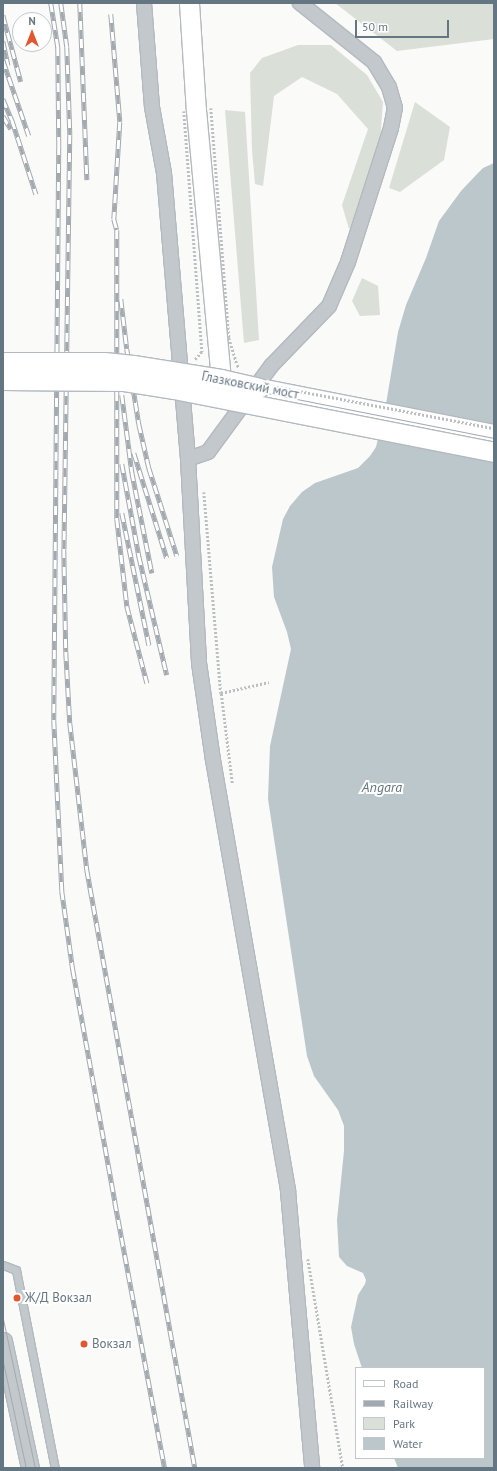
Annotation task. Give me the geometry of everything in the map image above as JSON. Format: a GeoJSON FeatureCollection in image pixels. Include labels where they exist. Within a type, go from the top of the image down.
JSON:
{"type":"FeatureCollection","features":[{"type":"Feature","properties":{"kind":"main road"},"geometry":{"type":"LineString","coordinates":[[189,3],[221,379]]}},
{"type":"Feature","properties":{"kind":"main road","name":"Глазковский мост"},"geometry":{"type":"LineString","coordinates":[[3,362],[104,362],[133,365],[221,379],[494,434]]}},
{"type":"Feature","properties":{"kind":"main road","name":"Глазковский мост"},"geometry":{"type":"LineString","coordinates":[[3,380],[124,381],[171,388],[494,452]]}},
{"type":"Feature","properties":{"kind":"street"},"geometry":{"type":"LineString","coordinates":[[144,3],[152,107],[164,173],[188,459],[199,663],[213,760],[288,1191],[312,1468]]}},
{"type":"Feature","properties":{"kind":"street"},"geometry":{"type":"LineString","coordinates":[[188,459],[208,452],[272,365],[329,306],[348,262],[391,128],[395,108],[389,86],[374,62],[300,3]]}},
{"type":"Feature","properties":{"kind":"street"},"geometry":{"type":"LineString","coordinates":[[3,1341],[30,1468]]}},
{"type":"Feature","properties":{"kind":"lane"},"geometry":{"type":"LineString","coordinates":[[3,1264],[16,1270],[55,1468]]}},
{"type":"Feature","properties":{"kind":"path"},"geometry":{"type":"LineString","coordinates":[[190,361],[195,360],[202,352],[197,110]]}},
{"type":"Feature","properties":{"kind":"path"},"geometry":{"type":"LineString","coordinates":[[197,110],[229,338],[237,365],[242,370]]}},
{"type":"Feature","properties":{"kind":"path"},"geometry":{"type":"LineString","coordinates":[[271,386],[494,428]]}},
{"type":"Feature","properties":{"kind":"path"},"geometry":{"type":"LineString","coordinates":[[204,486],[221,693]]}},
{"type":"Feature","properties":{"kind":"green space"},"geometry":{"type":"Polygon","coordinates":[[[335,3],[494,3],[494,39],[397,51],[335,3]]]}},
{"type":"Feature","properties":{"kind":"green space"},"geometry":{"type":"Polygon","coordinates":[[[298,45],[331,45],[367,75],[383,102],[380,142],[356,219],[349,229],[342,205],[368,129],[337,94],[302,77],[274,96],[263,186],[255,184],[252,150],[250,73],[262,58],[298,45]]]}},
{"type":"Feature","properties":{"kind":"green space"},"geometry":{"type":"Polygon","coordinates":[[[415,102],[450,127],[444,160],[400,192],[389,188],[415,102]]]}},
{"type":"Feature","properties":{"kind":"green space"},"geometry":{"type":"Polygon","coordinates":[[[225,110],[245,112],[259,340],[244,343],[225,110]]]}},
{"type":"Feature","properties":{"kind":"green space"},"geometry":{"type":"Polygon","coordinates":[[[362,278],[378,286],[380,315],[360,316],[352,301],[362,278]]]}},
{"type":"Feature","properties":{"kind":"water","name":"Angara"},"geometry":{"type":"Polygon","coordinates":[[[494,163],[494,1468],[398,1468],[394,1459],[485,1459],[485,1367],[362,1367],[354,1344],[351,1327],[358,1295],[366,1280],[363,1273],[347,1266],[339,1257],[337,1220],[344,1151],[344,1126],[338,1110],[314,1076],[307,1056],[268,799],[270,746],[291,649],[287,632],[274,597],[272,567],[283,519],[290,506],[302,492],[315,483],[358,468],[370,456],[376,447],[385,410],[398,332],[406,305],[426,258],[439,221],[461,191],[483,168],[494,163]]]}},
{"type":"Feature","properties":{"kind":"tram line"},"geometry":{"type":"LineString","coordinates":[[3,366],[123,367],[236,387],[494,438]]}},
{"type":"Feature","properties":{"kind":"tram line"},"geometry":{"type":"LineString","coordinates":[[3,375],[103,375],[168,383],[494,448]]}},
{"type":"Feature","properties":{"kind":"tram line"},"geometry":{"type":"LineString","coordinates":[[3,1319],[35,1468]]}},
{"type":"Feature","properties":{"kind":"tram line"},"geometry":{"type":"LineString","coordinates":[[3,1362],[26,1468]]}},
{"type":"Feature","properties":{"kind":"railway"},"geometry":{"type":"LineString","coordinates":[[51,3],[58,47],[59,146],[54,720],[62,891],[73,970],[165,1468]]}},
{"type":"Feature","properties":{"kind":"railway"},"geometry":{"type":"LineString","coordinates":[[61,3],[67,47],[70,135],[64,549],[66,652],[70,723],[87,870],[195,1468]]}},
{"type":"Feature","properties":{"kind":"railway"},"geometry":{"type":"LineString","coordinates":[[80,3],[87,180]]}},
{"type":"Feature","properties":{"kind":"railway"},"geometry":{"type":"LineString","coordinates":[[111,14],[120,122],[114,219],[117,230],[117,519],[127,606],[147,683]]}},
{"type":"Feature","properties":{"kind":"railway"},"geometry":{"type":"LineString","coordinates":[[3,15],[21,82]]}},
{"type":"Feature","properties":{"kind":"railway"},"geometry":{"type":"LineString","coordinates":[[3,41],[8,65]]}},
{"type":"Feature","properties":{"kind":"railway"},"geometry":{"type":"LineString","coordinates":[[3,60],[29,136]]}},
{"type":"Feature","properties":{"kind":"railway"},"geometry":{"type":"LineString","coordinates":[[3,99],[12,120],[36,194]]}},
{"type":"Feature","properties":{"kind":"railway"},"geometry":{"type":"LineString","coordinates":[[3,116],[11,129]]}},
{"type":"Feature","properties":{"kind":"railway"},"geometry":{"type":"LineString","coordinates":[[121,299],[139,424],[149,468],[177,556]]}},
{"type":"Feature","properties":{"kind":"railway"},"geometry":{"type":"LineString","coordinates":[[122,395],[132,472],[152,573]]}},
{"type":"Feature","properties":{"kind":"railway"},"geometry":{"type":"LineString","coordinates":[[134,453],[167,558]]}},
{"type":"Feature","properties":{"kind":"railway"},"geometry":{"type":"LineString","coordinates":[[122,464],[139,556],[167,675]]}},
{"type":"Feature","properties":{"kind":"railway"},"geometry":{"type":"LineString","coordinates":[[122,513],[149,645]]}},
{"type":"Feature","properties":{"kind":"place","name":"Ж/Д Вокзал"},"geometry":{"type":"Point","coordinates":[17,1298]}},
{"type":"Feature","properties":{"kind":"place","name":"Вокзал"},"geometry":{"type":"Point","coordinates":[84,1344]}}]}
